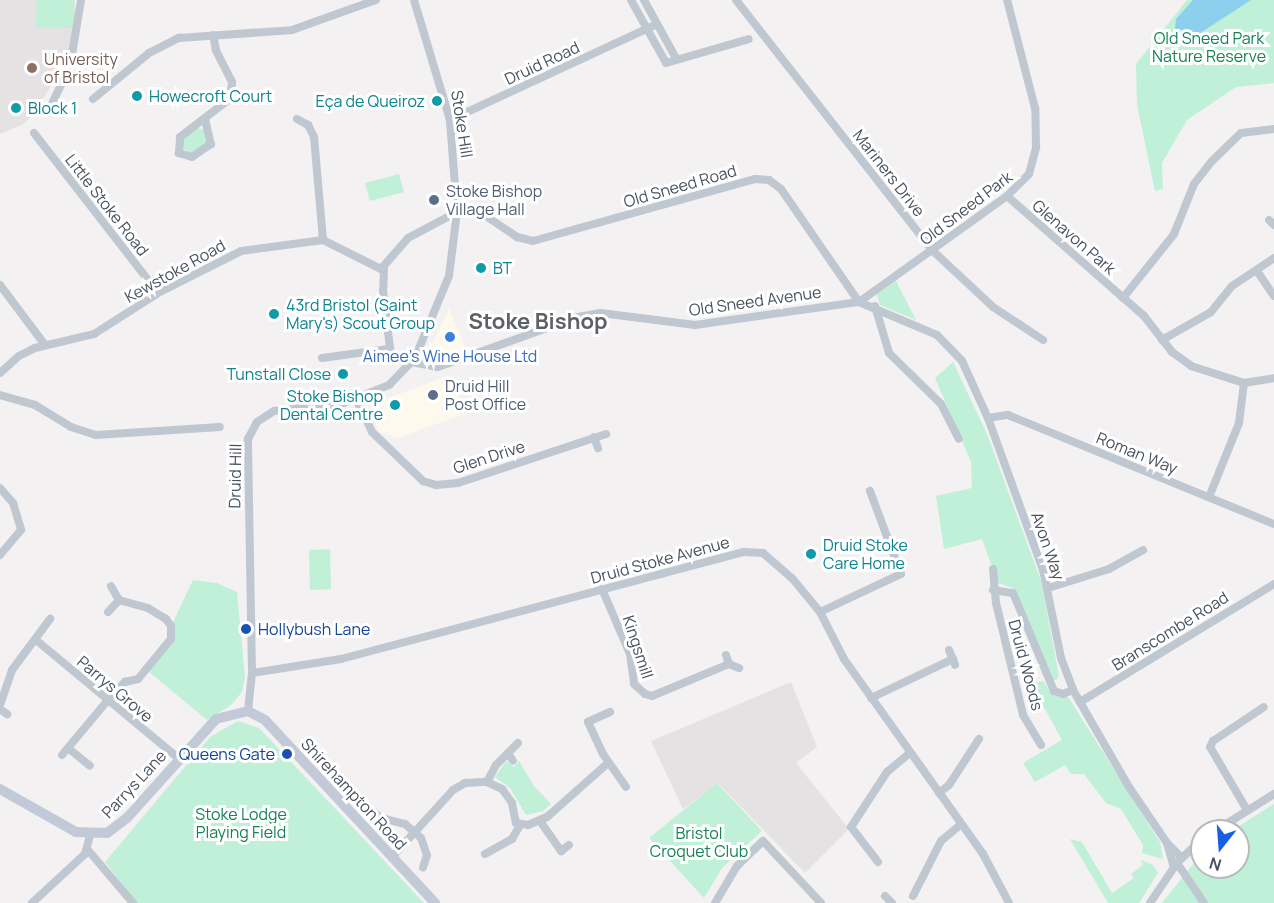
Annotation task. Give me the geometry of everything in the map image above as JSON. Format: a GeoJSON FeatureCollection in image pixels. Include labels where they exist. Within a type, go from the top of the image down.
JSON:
{"type":"FeatureCollection","features":[{"type":"Feature","properties":{"kind":"main road","name":"Parrys Lane"},"geometry":{"type":"LineString","coordinates":[[0,789],[67,828],[90,835],[116,828],[216,719],[248,711]]}},
{"type":"Feature","properties":{"kind":"main road","name":"Shirehampton Road"},"geometry":{"type":"LineString","coordinates":[[248,711],[265,720],[435,903]]}},
{"type":"Feature","properties":{"kind":"street"},"geometry":{"type":"LineString","coordinates":[[48,111],[70,66],[81,0]]}},
{"type":"Feature","properties":{"kind":"street"},"geometry":{"type":"LineString","coordinates":[[93,99],[157,48],[179,39],[292,30],[376,0]]}},
{"type":"Feature","properties":{"kind":"street","name":"Stoke Hill"},"geometry":{"type":"LineString","coordinates":[[414,0],[450,120],[457,212],[449,276],[432,325]]}},
{"type":"Feature","properties":{"kind":"street"},"geometry":{"type":"LineString","coordinates":[[632,0],[646,30],[666,63],[749,39]]}},
{"type":"Feature","properties":{"kind":"street"},"geometry":{"type":"LineString","coordinates":[[644,0],[677,60]]}},
{"type":"Feature","properties":{"kind":"street","name":"Mariners Drive"},"geometry":{"type":"LineString","coordinates":[[736,0],[933,251],[993,307],[1043,340]]}},
{"type":"Feature","properties":{"kind":"street","name":"Old Sneed Park"},"geometry":{"type":"LineString","coordinates":[[860,302],[1007,196],[1029,174],[1036,127],[1007,0]]}},
{"type":"Feature","properties":{"kind":"street","name":"Druid Road"},"geometry":{"type":"LineString","coordinates":[[450,120],[657,24]]}},
{"type":"Feature","properties":{"kind":"street"},"geometry":{"type":"LineString","coordinates":[[205,119],[211,144],[192,157],[179,153],[180,138],[226,101],[232,87],[213,35]]}},
{"type":"Feature","properties":{"kind":"street"},"geometry":{"type":"LineString","coordinates":[[297,119],[308,125],[314,137],[323,240],[376,267],[384,268]]}},
{"type":"Feature","properties":{"kind":"street"},"geometry":{"type":"LineString","coordinates":[[1123,298],[1174,234],[1194,184],[1212,161],[1241,133],[1274,129]]}},
{"type":"Feature","properties":{"kind":"street","name":"Little Stoke Road"},"geometry":{"type":"LineString","coordinates":[[34,133],[158,293]]}},
{"type":"Feature","properties":{"kind":"street","name":"Old Sneed Road"},"geometry":{"type":"LineString","coordinates":[[457,212],[480,212],[517,237],[532,241],[764,179],[781,189],[860,302]]}},
{"type":"Feature","properties":{"kind":"street","name":"Glenavon Park"},"geometry":{"type":"LineString","coordinates":[[1007,196],[1123,298],[1180,360],[1200,371],[1244,383],[1274,378]]}},
{"type":"Feature","properties":{"kind":"street"},"geometry":{"type":"LineString","coordinates":[[322,358],[390,353],[384,268],[408,238],[457,212]]}},
{"type":"Feature","properties":{"kind":"street","name":"Kewstoke Road"},"geometry":{"type":"LineString","coordinates":[[0,373],[19,356],[45,345],[94,334],[158,293],[241,250],[323,240]]}},
{"type":"Feature","properties":{"kind":"street"},"geometry":{"type":"LineString","coordinates":[[1162,340],[1211,312],[1232,286],[1257,272],[1274,258]]}},
{"type":"Feature","properties":{"kind":"street"},"geometry":{"type":"LineString","coordinates":[[1257,272],[1274,296]]}},
{"type":"Feature","properties":{"kind":"street"},"geometry":{"type":"LineString","coordinates":[[0,285],[45,345]]}},
{"type":"Feature","properties":{"kind":"street","name":"Avon Way"},"geometry":{"type":"LineString","coordinates":[[860,302],[875,306],[922,327],[952,347],[970,374],[988,418],[1048,588],[1061,658],[1073,690],[1204,903]]}},
{"type":"Feature","properties":{"kind":"street","name":"Old Sneed Avenue"},"geometry":{"type":"LineString","coordinates":[[412,362],[438,367],[578,317],[601,313],[695,325],[860,302]]}},
{"type":"Feature","properties":{"kind":"street"},"geometry":{"type":"LineString","coordinates":[[875,306],[889,353],[941,404],[959,439]]}},
{"type":"Feature","properties":{"kind":"street","name":"Druid Hill"},"geometry":{"type":"LineString","coordinates":[[248,711],[252,674],[248,439],[257,422],[274,411],[357,401],[389,385],[412,362],[432,325]]}},
{"type":"Feature","properties":{"kind":"street"},"geometry":{"type":"LineString","coordinates":[[1209,497],[1239,423],[1244,383]]}},
{"type":"Feature","properties":{"kind":"street"},"geometry":{"type":"LineString","coordinates":[[0,395],[35,405],[83,432],[110,437],[220,427]]}},
{"type":"Feature","properties":{"kind":"street","name":"Glen Drive"},"geometry":{"type":"LineString","coordinates":[[357,401],[372,432],[423,481],[436,485],[458,483],[606,434]]}},
{"type":"Feature","properties":{"kind":"street","name":"Roman Way"},"geometry":{"type":"LineString","coordinates":[[988,418],[1008,415],[1274,524]]}},
{"type":"Feature","properties":{"kind":"street"},"geometry":{"type":"LineString","coordinates":[[594,437],[598,448]]}},
{"type":"Feature","properties":{"kind":"street"},"geometry":{"type":"LineString","coordinates":[[0,488],[13,503],[21,530],[0,555]]}},
{"type":"Feature","properties":{"kind":"street"},"geometry":{"type":"LineString","coordinates":[[820,612],[901,574],[870,491]]}},
{"type":"Feature","properties":{"kind":"street"},"geometry":{"type":"LineString","coordinates":[[1048,588],[1109,569],[1143,550]]}},
{"type":"Feature","properties":{"kind":"street","name":"Druid Stoke Avenue"},"geometry":{"type":"LineString","coordinates":[[252,674],[341,659],[603,589],[754,551],[762,553],[792,578],[820,612],[844,659],[983,854],[1009,903]]}},
{"type":"Feature","properties":{"kind":"street","name":"Druid Woods"},"geometry":{"type":"LineString","coordinates":[[993,568],[993,590],[1023,715],[1041,745]]}},
{"type":"Feature","properties":{"kind":"street","name":"Branscombe Road"},"geometry":{"type":"LineString","coordinates":[[1080,702],[1274,584]]}},
{"type":"Feature","properties":{"kind":"street"},"geometry":{"type":"LineString","coordinates":[[90,766],[65,751],[124,682],[138,679],[172,633],[171,626],[148,608],[119,600],[111,586]]}},
{"type":"Feature","properties":{"kind":"street","name":"Kingsmill"},"geometry":{"type":"LineString","coordinates":[[603,589],[630,654],[634,684],[645,694],[652,696],[727,660],[739,668]]}},
{"type":"Feature","properties":{"kind":"street","name":"Druid Woods"},"geometry":{"type":"LineString","coordinates":[[993,590],[1013,593],[1054,691],[1063,694],[1073,690]]}},
{"type":"Feature","properties":{"kind":"street"},"geometry":{"type":"LineString","coordinates":[[108,612],[119,600]]}},
{"type":"Feature","properties":{"kind":"street"},"geometry":{"type":"LineString","coordinates":[[2,709],[9,675],[50,619]]}},
{"type":"Feature","properties":{"kind":"street","name":"Parrys Grove"},"geometry":{"type":"LineString","coordinates":[[36,640],[178,758]]}},
{"type":"Feature","properties":{"kind":"street"},"geometry":{"type":"LineString","coordinates":[[871,698],[954,662],[949,650]]}},
{"type":"Feature","properties":{"kind":"street"},"geometry":{"type":"LineString","coordinates":[[1247,810],[1210,747],[1258,708]]}},
{"type":"Feature","properties":{"kind":"street"},"geometry":{"type":"LineString","coordinates":[[610,712],[588,722],[608,763],[626,787]]}},
{"type":"Feature","properties":{"kind":"street"},"geometry":{"type":"LineString","coordinates":[[939,792],[950,785],[979,739]]}},
{"type":"Feature","properties":{"kind":"street"},"geometry":{"type":"LineString","coordinates":[[487,782],[518,743]]}},
{"type":"Feature","properties":{"kind":"street"},"geometry":{"type":"LineString","coordinates":[[973,749],[982,755]]}},
{"type":"Feature","properties":{"kind":"street"},"geometry":{"type":"LineString","coordinates":[[508,753],[513,761]]}},
{"type":"Feature","properties":{"kind":"street"},"geometry":{"type":"LineString","coordinates":[[878,862],[851,827],[854,814],[887,771],[910,753]]}},
{"type":"Feature","properties":{"kind":"street"},"geometry":{"type":"LineString","coordinates":[[485,854],[512,839],[520,825],[540,821],[608,763]]}},
{"type":"Feature","properties":{"kind":"street"},"geometry":{"type":"LineString","coordinates":[[393,856],[453,790],[465,783],[487,782],[502,789],[512,803],[515,821],[520,825]]}},
{"type":"Feature","properties":{"kind":"street"},"geometry":{"type":"LineString","coordinates":[[1233,819],[1274,794]]}},
{"type":"Feature","properties":{"kind":"street"},"geometry":{"type":"LineString","coordinates":[[374,812],[381,818],[405,824],[415,832],[426,846],[423,867]]}},
{"type":"Feature","properties":{"kind":"street"},"geometry":{"type":"LineString","coordinates":[[540,821],[561,851],[569,845]]}},
{"type":"Feature","properties":{"kind":"street"},"geometry":{"type":"LineString","coordinates":[[913,896],[941,841],[961,824]]}},
{"type":"Feature","properties":{"kind":"street"},"geometry":{"type":"LineString","coordinates":[[32,903],[88,850],[90,835]]}},
{"type":"Feature","properties":{"kind":"street"},"geometry":{"type":"LineString","coordinates":[[715,903],[737,866],[763,841],[821,903]]}},
{"type":"Feature","properties":{"kind":"street"},"geometry":{"type":"LineString","coordinates":[[88,850],[133,903]]}},
{"type":"Feature","properties":{"kind":"street"},"geometry":{"type":"LineString","coordinates":[[1150,903],[1178,862],[1190,850]]}},
{"type":"Feature","properties":{"kind":"street"},"geometry":{"type":"LineString","coordinates":[[909,883],[918,888]]}},
{"type":"Feature","properties":{"kind":"street"},"geometry":{"type":"LineString","coordinates":[[885,896],[894,901]]}},
{"type":"Feature","properties":{"kind":"shaded area","name":"University of Bristol"},"geometry":{"type":"Polygon","coordinates":[[[0,0],[75,0],[75,28],[68,58],[34,114],[22,125],[0,134],[0,0]]]}},
{"type":"Feature","properties":{"kind":"shaded area"},"geometry":{"type":"Polygon","coordinates":[[[449,308],[466,349],[434,359],[430,350],[449,308]]]}},
{"type":"Feature","properties":{"kind":"shaded area"},"geometry":{"type":"Polygon","coordinates":[[[450,375],[465,414],[397,438],[380,432],[369,412],[372,404],[450,375]]]}},
{"type":"Feature","properties":{"kind":"shaded area"},"geometry":{"type":"Polygon","coordinates":[[[791,682],[817,747],[796,763],[849,829],[805,873],[718,783],[683,809],[651,741],[791,682]]]}},
{"type":"Feature","properties":{"kind":"green space"},"geometry":{"type":"Polygon","coordinates":[[[37,0],[74,0],[74,28],[36,28],[37,0]]]}},
{"type":"Feature","properties":{"kind":"green space","name":"Old Sneed Park Nature Reserve"},"geometry":{"type":"Polygon","coordinates":[[[1187,0],[1274,0],[1274,83],[1236,87],[1187,120],[1162,163],[1163,189],[1155,191],[1137,105],[1136,64],[1187,0]]]}},
{"type":"Feature","properties":{"kind":"green space"},"geometry":{"type":"Polygon","coordinates":[[[195,128],[204,129],[207,143],[192,154],[182,148],[182,140],[195,128]]]}},
{"type":"Feature","properties":{"kind":"green space"},"geometry":{"type":"Polygon","coordinates":[[[399,174],[404,192],[370,201],[365,183],[399,174]]]}},
{"type":"Feature","properties":{"kind":"green space"},"geometry":{"type":"Polygon","coordinates":[[[896,281],[916,320],[880,305],[877,294],[896,281]]]}},
{"type":"Feature","properties":{"kind":"green space"},"geometry":{"type":"Polygon","coordinates":[[[953,362],[987,434],[1041,581],[1059,676],[1056,680],[1051,680],[1013,588],[998,583],[982,539],[944,549],[936,496],[972,488],[971,462],[935,378],[953,362]]]}},
{"type":"Feature","properties":{"kind":"green space"},"geometry":{"type":"Polygon","coordinates":[[[330,549],[331,589],[310,590],[309,550],[330,549]]]}},
{"type":"Feature","properties":{"kind":"green space"},"geometry":{"type":"Polygon","coordinates":[[[193,580],[217,583],[237,592],[245,677],[242,692],[231,705],[207,720],[148,671],[175,636],[173,622],[193,580]]]}},
{"type":"Feature","properties":{"kind":"green space"},"geometry":{"type":"Polygon","coordinates":[[[1043,681],[1051,693],[1068,697],[1160,842],[1163,859],[1142,853],[1143,845],[1121,809],[1106,803],[1084,774],[1071,774],[1065,765],[1035,782],[1023,763],[1062,740],[1039,698],[1035,683],[1043,681]]]}},
{"type":"Feature","properties":{"kind":"green space","name":"Stoke Lodge Playing Field"},"geometry":{"type":"Polygon","coordinates":[[[238,721],[259,728],[424,903],[137,903],[105,862],[210,737],[238,721]]]}},
{"type":"Feature","properties":{"kind":"green space"},"geometry":{"type":"Polygon","coordinates":[[[506,761],[514,767],[519,761],[534,786],[551,804],[543,811],[526,815],[510,788],[495,777],[506,761]]]}},
{"type":"Feature","properties":{"kind":"green space","name":"Bristol Croquet Club"},"geometry":{"type":"Polygon","coordinates":[[[717,783],[762,831],[722,868],[704,898],[649,838],[717,783]]]}},
{"type":"Feature","properties":{"kind":"green space"},"geometry":{"type":"Polygon","coordinates":[[[1274,804],[1274,903],[1162,903],[1190,868],[1190,879],[1250,879],[1250,819],[1274,804]]]}},
{"type":"Feature","properties":{"kind":"green space"},"geometry":{"type":"Polygon","coordinates":[[[1070,839],[1082,842],[1112,893],[1134,878],[1131,874],[1143,865],[1141,860],[1153,865],[1158,873],[1139,903],[1108,903],[1070,839]]]}},
{"type":"Feature","properties":{"kind":"water"},"geometry":{"type":"Polygon","coordinates":[[[1193,0],[1251,0],[1191,39],[1182,36],[1175,28],[1176,19],[1193,0]]]}},
{"type":"Feature","properties":{"kind":"place","name":"University of Bristol"},"geometry":{"type":"Point","coordinates":[32,68]}},
{"type":"Feature","properties":{"kind":"place","name":"Howecroft Court"},"geometry":{"type":"Point","coordinates":[137,96]}},
{"type":"Feature","properties":{"kind":"place","name":"Eça de Queiroz"},"geometry":{"type":"Point","coordinates":[437,101]}},
{"type":"Feature","properties":{"kind":"place","name":"Block 1"},"geometry":{"type":"Point","coordinates":[16,108]}},
{"type":"Feature","properties":{"kind":"place","name":"Stoke Bishop Village Hall"},"geometry":{"type":"Point","coordinates":[434,200]}},
{"type":"Feature","properties":{"kind":"place","name":"BT"},"geometry":{"type":"Point","coordinates":[481,268]}},
{"type":"Feature","properties":{"kind":"place","name":"43rd Bristol (Saint Mary's) Scout Group"},"geometry":{"type":"Point","coordinates":[274,314]}},
{"type":"Feature","properties":{"kind":"place","name":"Aimee's Wine House Ltd"},"geometry":{"type":"Point","coordinates":[450,337]}},
{"type":"Feature","properties":{"kind":"place","name":"Tunstall Close"},"geometry":{"type":"Point","coordinates":[343,374]}},
{"type":"Feature","properties":{"kind":"place","name":"Druid Hill Post Office"},"geometry":{"type":"Point","coordinates":[433,395]}},
{"type":"Feature","properties":{"kind":"place","name":"Stoke Bishop Dental Centre"},"geometry":{"type":"Point","coordinates":[395,405]}},
{"type":"Feature","properties":{"kind":"place","name":"Druid Stoke Care Home"},"geometry":{"type":"Point","coordinates":[811,554]}},
{"type":"Feature","properties":{"kind":"place","name":"Hollybush Lane"},"geometry":{"type":"Point","coordinates":[246,629]}},
{"type":"Feature","properties":{"kind":"place","name":"Queens Gate"},"geometry":{"type":"Point","coordinates":[287,754]}},
{"type":"Feature","properties":{"kind":"district","name":"Stoke Bishop"},"geometry":{"type":"Point","coordinates":[538,322]}}]}
